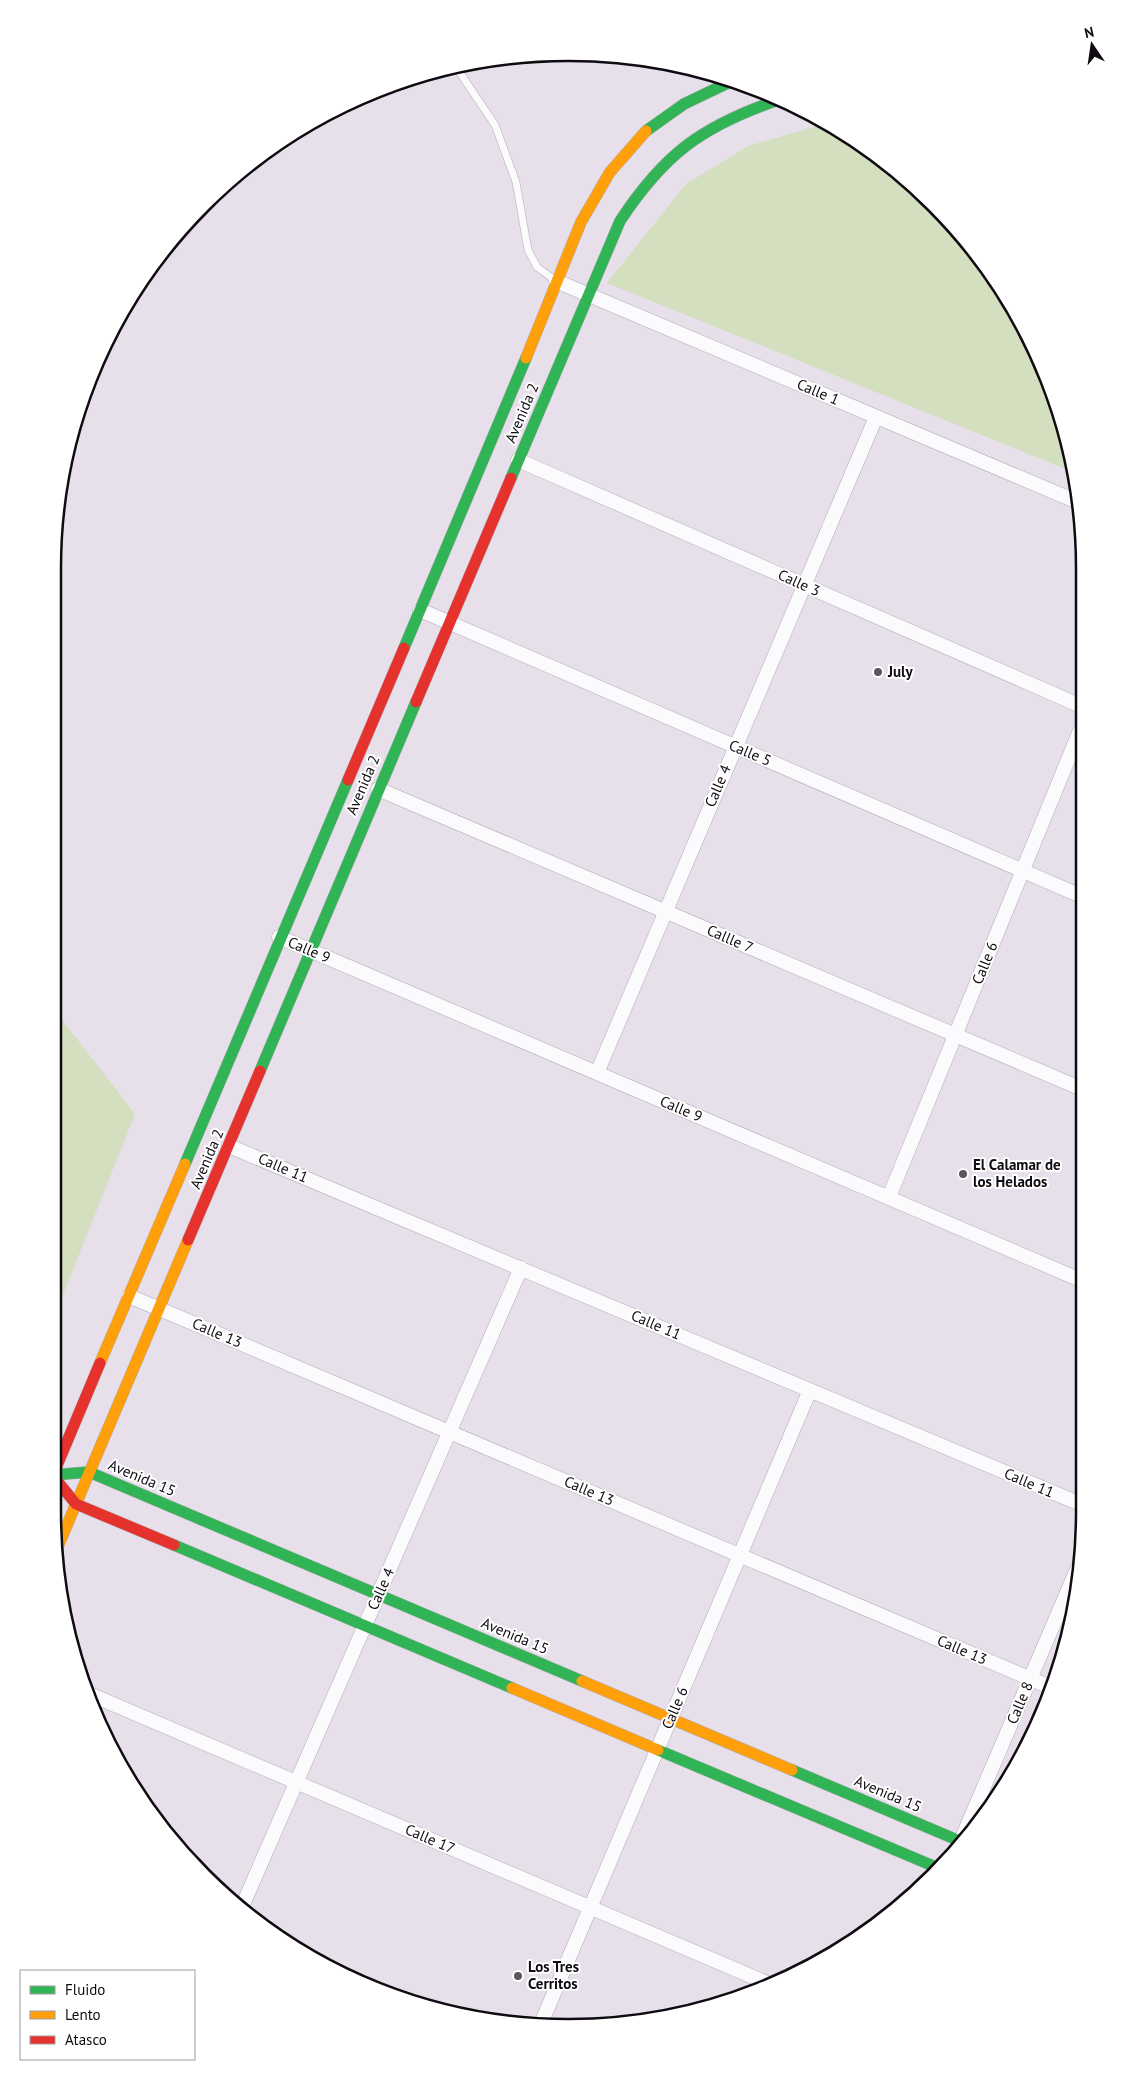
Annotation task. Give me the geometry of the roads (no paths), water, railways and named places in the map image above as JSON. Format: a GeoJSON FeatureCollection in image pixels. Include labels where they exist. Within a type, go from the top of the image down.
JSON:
{"type":"FeatureCollection","features":[{"type":"Feature","properties":{"kind":"main road","name":"Avenida 2"},"geometry":{"type":"LineString","coordinates":[[61,1454],[505,410],[556,281],[593,199],[610,172],[649,128],[684,104],[723,85]]}},
{"type":"Feature","properties":{"kind":"main road","name":"Avenida 2"},"geometry":{"type":"LineString","coordinates":[[62,1537],[229,1146],[378,788],[620,222],[653,174],[697,135],[725,119],[770,103]]}},
{"type":"Feature","properties":{"kind":"main road","name":"Avenida 15"},"geometry":{"type":"LineString","coordinates":[[61,1474],[89,1472],[955,1840]]}},
{"type":"Feature","properties":{"kind":"main road"},"geometry":{"type":"LineString","coordinates":[[61,1486],[76,1504],[932,1865]]}},
{"type":"Feature","properties":{"kind":"street","name":"Calle 1"},"geometry":{"type":"LineString","coordinates":[[556,281],[1071,499]]}},
{"type":"Feature","properties":{"kind":"street","name":"Calle 4"},"geometry":{"type":"LineString","coordinates":[[597,1073],[876,417]]}},
{"type":"Feature","properties":{"kind":"street","name":"Calle 3"},"geometry":{"type":"LineString","coordinates":[[518,460],[1076,704]]}},
{"type":"Feature","properties":{"kind":"street","name":"Calle 5"},"geometry":{"type":"LineString","coordinates":[[420,610],[1076,894]]}},
{"type":"Feature","properties":{"kind":"street","name":"Calle 6"},"geometry":{"type":"LineString","coordinates":[[888,1198],[1076,740]]}},
{"type":"Feature","properties":{"kind":"street","name":"Callle 7"},"geometry":{"type":"LineString","coordinates":[[378,788],[1076,1086]]}},
{"type":"Feature","properties":{"kind":"street","name":"Calle 9"},"geometry":{"type":"LineString","coordinates":[[280,937],[1076,1278]]}},
{"type":"Feature","properties":{"kind":"street","name":"Calle 11"},"geometry":{"type":"LineString","coordinates":[[229,1146],[1076,1502]]}},
{"type":"Feature","properties":{"kind":"street","name":"Calle 4"},"geometry":{"type":"LineString","coordinates":[[245,1902],[521,1268]]}},
{"type":"Feature","properties":{"kind":"street","name":"Calle 13"},"geometry":{"type":"LineString","coordinates":[[129,1296],[1045,1685]]}},
{"type":"Feature","properties":{"kind":"street","name":"Calle 6"},"geometry":{"type":"LineString","coordinates":[[543,2018],[810,1390]]}},
{"type":"Feature","properties":{"kind":"street","name":"Calle 8"},"geometry":{"type":"LineString","coordinates":[[970,1821],[1070,1586]]}},
{"type":"Feature","properties":{"kind":"street","name":"Calle 17"},"geometry":{"type":"LineString","coordinates":[[97,1697],[762,1981]]}},
{"type":"Feature","properties":{"kind":"lane"},"geometry":{"type":"LineString","coordinates":[[460,73],[495,125],[516,182],[528,250],[537,267],[556,281]]}},
{"type":"Feature","properties":{"kind":"place","name":"July"},"geometry":{"type":"Point","coordinates":[878,672]}},
{"type":"Feature","properties":{"kind":"place","name":"El Calamar de los Helados"},"geometry":{"type":"Point","coordinates":[963,1174]}},
{"type":"Feature","properties":{"kind":"place","name":"Los Tres Cerritos"},"geometry":{"type":"Point","coordinates":[518,1976]}}]}
